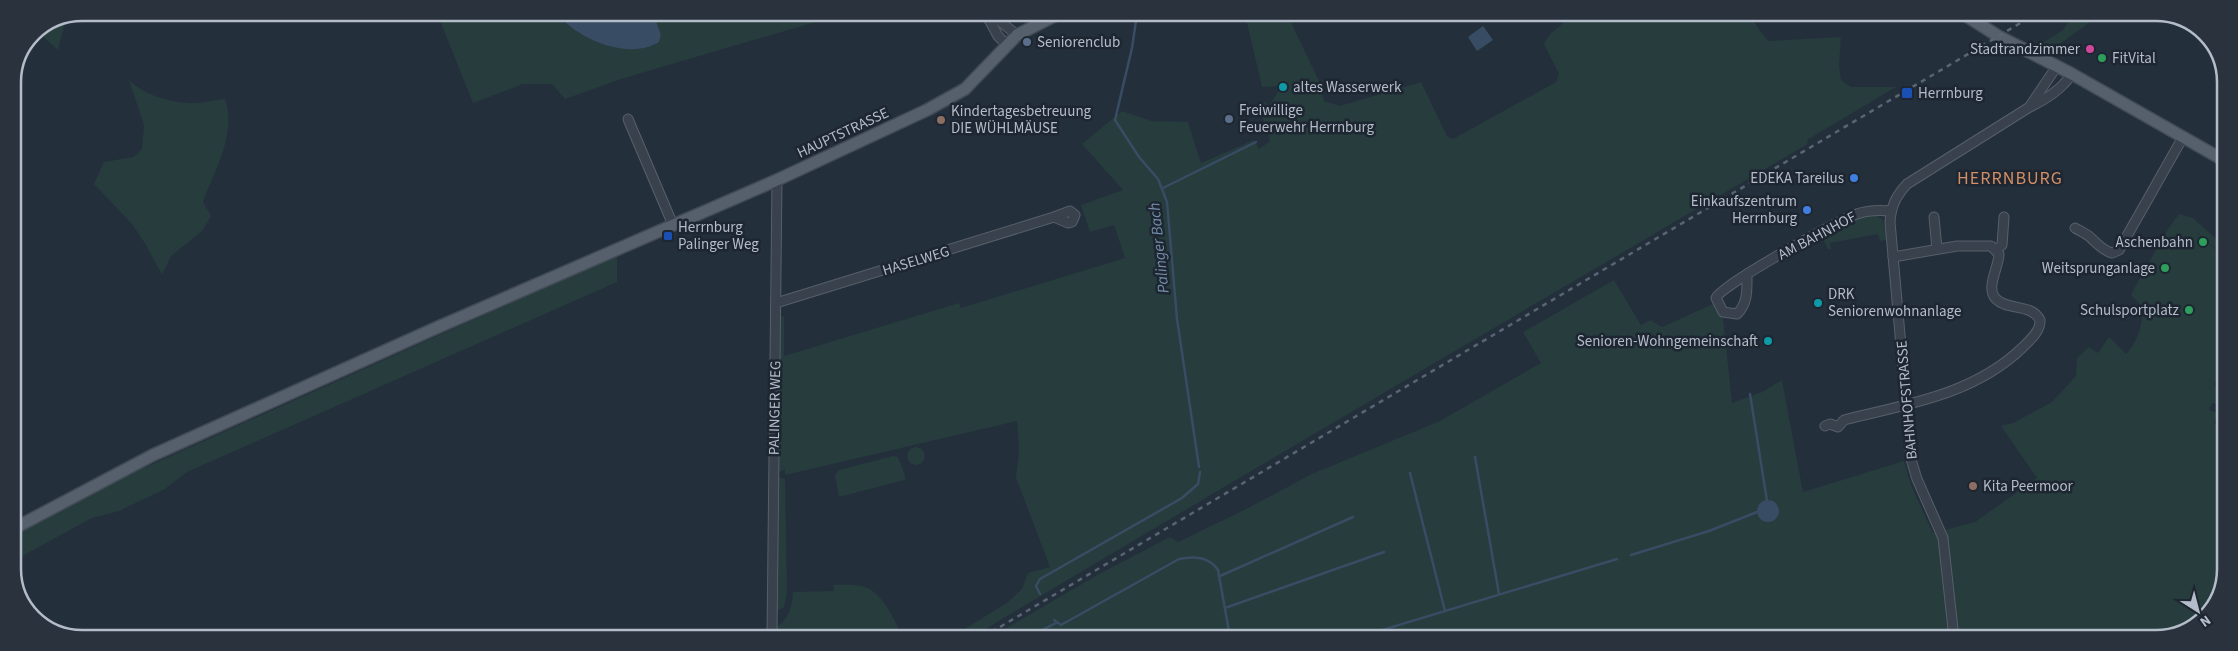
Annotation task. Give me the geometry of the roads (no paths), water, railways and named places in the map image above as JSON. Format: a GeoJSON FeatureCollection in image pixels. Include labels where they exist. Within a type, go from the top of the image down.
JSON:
{"type":"FeatureCollection","features":[{"type":"Feature","properties":{"kind":"main road","name":"HAUPTSTRASSE"},"geometry":{"type":"LineString","coordinates":[[21,525],[153,455],[436,328],[777,180],[949,99],[976,79],[1006,44],[1017,35],[1044,21]]}},
{"type":"Feature","properties":{"kind":"main road"},"geometry":{"type":"LineString","coordinates":[[1974,21],[1998,36],[2072,74],[2217,156]]}},
{"type":"Feature","properties":{"kind":"street"},"geometry":{"type":"LineString","coordinates":[[990,21],[998,36],[1006,44]]}},
{"type":"Feature","properties":{"kind":"street"},"geometry":{"type":"LineString","coordinates":[[1000,21],[1017,35]]}},
{"type":"Feature","properties":{"kind":"street","name":"BAHNHOFSTRASSE"},"geometry":{"type":"LineString","coordinates":[[2028,108],[2056,66]]}},
{"type":"Feature","properties":{"kind":"street","name":"BAHNHOFSTRASSE"},"geometry":{"type":"LineString","coordinates":[[1953,630],[1943,538],[1912,466],[1890,222],[1891,211],[1894,200],[1908,184],[2058,90],[2072,74]]}},
{"type":"Feature","properties":{"kind":"street"},"geometry":{"type":"LineString","coordinates":[[628,119],[673,225]]}},
{"type":"Feature","properties":{"kind":"street"},"geometry":{"type":"LineString","coordinates":[[2075,228],[2093,239],[2100,248],[2107,252],[2112,253],[2120,250],[2183,137]]}},
{"type":"Feature","properties":{"kind":"street","name":"PALINGER WEG"},"geometry":{"type":"LineString","coordinates":[[772,630],[777,180]]}},
{"type":"Feature","properties":{"kind":"street","name":"AM BAHNHOF"},"geometry":{"type":"LineString","coordinates":[[1747,275],[1747,295],[1742,309],[1737,314],[1723,312],[1716,298],[1718,293],[1747,275],[1824,230],[1854,215],[1869,210],[1891,211]]}},
{"type":"Feature","properties":{"kind":"street"},"geometry":{"type":"LineString","coordinates":[[1996,250],[2002,245],[2004,216]]}},
{"type":"Feature","properties":{"kind":"street","name":"HASELWEG"},"geometry":{"type":"LineString","coordinates":[[776,303],[1054,217]]}},
{"type":"Feature","properties":{"kind":"street"},"geometry":{"type":"LineString","coordinates":[[1934,217],[1937,249]]}},
{"type":"Feature","properties":{"kind":"street"},"geometry":{"type":"LineString","coordinates":[[1825,426],[1830,424],[1838,427],[1844,420],[1948,393],[1977,381],[2016,354],[2039,327],[2040,320],[2031,311],[2001,302],[1994,296],[1992,289],[1999,259],[1996,250],[1991,246],[1976,245],[1893,256]]}},
{"type":"Feature","properties":{"kind":"water"},"geometry":{"type":"Polygon","coordinates":[[[656,21],[661,35],[659,42],[647,47],[619,48],[590,39],[566,22],[656,21]]]}},
{"type":"Feature","properties":{"kind":"water"},"geometry":{"type":"Polygon","coordinates":[[[1483,26],[1493,40],[1477,51],[1468,37],[1483,26]]]}},
{"type":"Feature","properties":{"kind":"water"},"geometry":{"type":"Polygon","coordinates":[[[1768,500],[1776,503],[1779,511],[1776,519],[1768,522],[1760,519],[1757,511],[1760,503],[1768,500]]]}},
{"type":"Feature","properties":{"kind":"waterway","name":"Palinger Bach"},"geometry":{"type":"LineString","coordinates":[[1136,21],[1132,48],[1115,120],[1139,157],[1158,179],[1167,202],[1177,319],[1199,467]]}},
{"type":"Feature","properties":{"kind":"waterway"},"geometry":{"type":"LineString","coordinates":[[1163,188],[1256,142]]}},
{"type":"Feature","properties":{"kind":"waterway"},"geometry":{"type":"LineString","coordinates":[[1750,394],[1767,501]]}},
{"type":"Feature","properties":{"kind":"waterway"},"geometry":{"type":"LineString","coordinates":[[1475,457],[1499,594]]}},
{"type":"Feature","properties":{"kind":"waterway"},"geometry":{"type":"LineString","coordinates":[[1040,594],[1036,586],[1040,579],[1182,498],[1198,484],[1200,472]]}},
{"type":"Feature","properties":{"kind":"waterway"},"geometry":{"type":"LineString","coordinates":[[1410,473],[1445,611]]}},
{"type":"Feature","properties":{"kind":"waterway"},"geometry":{"type":"LineString","coordinates":[[1631,555],[1709,531],[1757,512]]}},
{"type":"Feature","properties":{"kind":"waterway"},"geometry":{"type":"LineString","coordinates":[[1220,576],[1353,517]]}},
{"type":"Feature","properties":{"kind":"waterway"},"geometry":{"type":"LineString","coordinates":[[1225,608],[1384,552]]}},
{"type":"Feature","properties":{"kind":"waterway","name":"Palinger Bach"},"geometry":{"type":"LineString","coordinates":[[1054,620],[1061,625],[1179,559],[1195,557],[1210,562],[1218,570],[1229,630]]}},
{"type":"Feature","properties":{"kind":"waterway"},"geometry":{"type":"LineString","coordinates":[[1382,630],[1617,559]]}},
{"type":"Feature","properties":{"kind":"waterway"},"geometry":{"type":"LineString","coordinates":[[1042,630],[1056,623]]}},
{"type":"Feature","properties":{"kind":"railway"},"geometry":{"type":"LineString","coordinates":[[995,630],[2024,21]]}},
{"type":"Feature","properties":{"kind":"place","name":"Seniorenclub"},"geometry":{"type":"Point","coordinates":[1027,42]}},
{"type":"Feature","properties":{"kind":"place","name":"Stadtrandzimmer"},"geometry":{"type":"Point","coordinates":[2090,49]}},
{"type":"Feature","properties":{"kind":"place","name":"FitVital"},"geometry":{"type":"Point","coordinates":[2102,58]}},
{"type":"Feature","properties":{"kind":"place","name":"altes Wasserwerk"},"geometry":{"type":"Point","coordinates":[1283,87]}},
{"type":"Feature","properties":{"kind":"place","name":"Herrnburg"},"geometry":{"type":"Point","coordinates":[1907,93]}},
{"type":"Feature","properties":{"kind":"place","name":"Freiwillige Feuerwehr Herrnburg"},"geometry":{"type":"Point","coordinates":[1229,119]}},
{"type":"Feature","properties":{"kind":"place","name":"Kindertagesbetreuung DIE WÜHLMÄUSE"},"geometry":{"type":"Point","coordinates":[941,120]}},
{"type":"Feature","properties":{"kind":"place","name":"EDEKA Tareilus"},"geometry":{"type":"Point","coordinates":[1854,178]}},
{"type":"Feature","properties":{"kind":"place","name":"Einkaufszentrum Herrnburg"},"geometry":{"type":"Point","coordinates":[1807,210]}},
{"type":"Feature","properties":{"kind":"place","name":"Herrnburg Palinger Weg"},"geometry":{"type":"Point","coordinates":[668,236]}},
{"type":"Feature","properties":{"kind":"place","name":"Aschenbahn"},"geometry":{"type":"Point","coordinates":[2203,242]}},
{"type":"Feature","properties":{"kind":"place","name":"Weitsprunganlage"},"geometry":{"type":"Point","coordinates":[2165,268]}},
{"type":"Feature","properties":{"kind":"place","name":"DRK Seniorenwohnanlage"},"geometry":{"type":"Point","coordinates":[1818,303]}},
{"type":"Feature","properties":{"kind":"place","name":"Schulsportplatz"},"geometry":{"type":"Point","coordinates":[2189,310]}},
{"type":"Feature","properties":{"kind":"place","name":"Senioren-Wohngemeinschaft"},"geometry":{"type":"Point","coordinates":[1768,341]}},
{"type":"Feature","properties":{"kind":"place","name":"Kita Peermoor"},"geometry":{"type":"Point","coordinates":[1973,486]}},
{"type":"Feature","properties":{"kind":"district","name":"HERRNBURG"},"geometry":{"type":"Point","coordinates":[2010,178]}}]}
